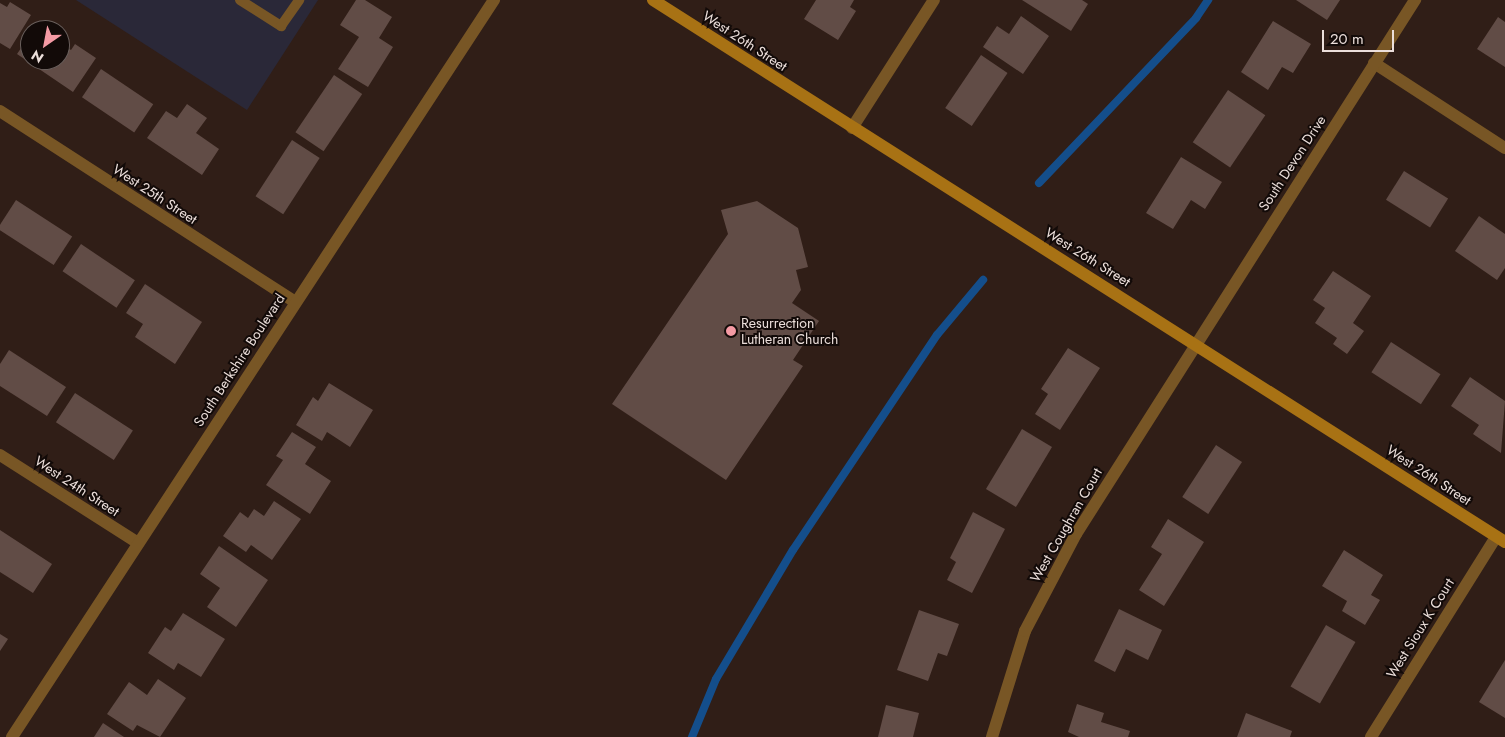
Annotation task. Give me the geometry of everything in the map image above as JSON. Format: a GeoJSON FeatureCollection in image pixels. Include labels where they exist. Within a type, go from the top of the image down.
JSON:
{"type":"FeatureCollection","features":[{"type":"Feature","properties":{"kind":"main road","name":"West 26th Street"},"geometry":{"type":"LineString","coordinates":[[653,0],[852,128],[1195,342],[1501,539]]}},
{"type":"Feature","properties":{"kind":"street","name":"South Berkshire Boulevard"},"geometry":{"type":"LineString","coordinates":[[12,737],[494,0]]}},
{"type":"Feature","properties":{"kind":"street"},"geometry":{"type":"LineString","coordinates":[[852,128],[934,0]]}},
{"type":"Feature","properties":{"kind":"street","name":"South Devon Drive"},"geometry":{"type":"LineString","coordinates":[[1195,342],[1415,0]]}},
{"type":"Feature","properties":{"kind":"street"},"geometry":{"type":"LineString","coordinates":[[1374,63],[1505,148]]}},
{"type":"Feature","properties":{"kind":"street","name":"West 25th Street"},"geometry":{"type":"LineString","coordinates":[[0,111],[295,302]]}},
{"type":"Feature","properties":{"kind":"street","name":"West Coughran Court"},"geometry":{"type":"LineString","coordinates":[[992,737],[1025,631],[1048,584],[1195,342]]}},
{"type":"Feature","properties":{"kind":"street","name":"West 24th Street"},"geometry":{"type":"LineString","coordinates":[[0,455],[138,543]]}},
{"type":"Feature","properties":{"kind":"street","name":"West Sioux K Court"},"geometry":{"type":"LineString","coordinates":[[1371,737],[1501,539]]}},
{"type":"Feature","properties":{"kind":"lane"},"geometry":{"type":"LineString","coordinates":[[240,0],[281,26],[299,0]]}},
{"type":"Feature","properties":{"kind":"shaded area"},"geometry":{"type":"Polygon","coordinates":[[[76,0],[318,0],[247,110],[76,0]]]}},
{"type":"Feature","properties":{"kind":"building"},"geometry":{"type":"Polygon","coordinates":[[[356,0],[365,0],[392,17],[379,38],[393,47],[368,87],[338,69],[359,37],[340,25],[356,0]]]}},
{"type":"Feature","properties":{"kind":"building"},"geometry":{"type":"Polygon","coordinates":[[[816,0],[854,0],[850,7],[856,11],[838,40],[804,19],[816,0]]]}},
{"type":"Feature","properties":{"kind":"building"},"geometry":{"type":"Polygon","coordinates":[[[1022,0],[1082,0],[1088,4],[1071,31],[1022,0]]]}},
{"type":"Feature","properties":{"kind":"building"},"geometry":{"type":"Polygon","coordinates":[[[1296,0],[1340,0],[1327,20],[1296,0]]]}},
{"type":"Feature","properties":{"kind":"building"},"geometry":{"type":"Polygon","coordinates":[[[10,2],[31,15],[28,20],[20,20],[20,33],[10,49],[0,43],[0,3],[7,7],[10,2]]]}},
{"type":"Feature","properties":{"kind":"building"},"geometry":{"type":"Polygon","coordinates":[[[1021,16],[1049,36],[1023,74],[983,47],[997,26],[1009,34],[1021,16]]]}},
{"type":"Feature","properties":{"kind":"building"},"geometry":{"type":"Polygon","coordinates":[[[1498,17],[1505,22],[1505,67],[1477,49],[1498,17]]]}},
{"type":"Feature","properties":{"kind":"building"},"geometry":{"type":"Polygon","coordinates":[[[1273,21],[1311,44],[1293,73],[1282,67],[1268,90],[1241,72],[1273,21]]]}},
{"type":"Feature","properties":{"kind":"building"},"geometry":{"type":"Polygon","coordinates":[[[75,44],[96,58],[73,92],[41,70],[70,70],[70,49],[75,44]]]}},
{"type":"Feature","properties":{"kind":"building"},"geometry":{"type":"Polygon","coordinates":[[[981,55],[1008,73],[972,126],[945,108],[981,55]]]}},
{"type":"Feature","properties":{"kind":"building"},"geometry":{"type":"Polygon","coordinates":[[[101,69],[153,104],[134,132],[82,97],[101,69]]]}},
{"type":"Feature","properties":{"kind":"building"},"geometry":{"type":"Polygon","coordinates":[[[334,75],[362,94],[324,151],[295,132],[334,75]]]}},
{"type":"Feature","properties":{"kind":"building"},"geometry":{"type":"Polygon","coordinates":[[[1228,90],[1265,115],[1230,167],[1193,142],[1228,90]]]}},
{"type":"Feature","properties":{"kind":"building"},"geometry":{"type":"Polygon","coordinates":[[[187,104],[207,118],[196,133],[219,149],[202,175],[147,138],[166,111],[177,118],[187,104]]]}},
{"type":"Feature","properties":{"kind":"building"},"geometry":{"type":"Polygon","coordinates":[[[292,140],[320,158],[283,214],[256,196],[292,140]]]}},
{"type":"Feature","properties":{"kind":"building"},"geometry":{"type":"Polygon","coordinates":[[[1181,157],[1222,182],[1205,209],[1191,200],[1173,229],[1146,213],[1181,157]]]}},
{"type":"Feature","properties":{"kind":"building"},"geometry":{"type":"Polygon","coordinates":[[[1404,171],[1448,199],[1430,227],[1386,200],[1404,171]]]}},
{"type":"Feature","properties":{"kind":"building"},"geometry":{"type":"Polygon","coordinates":[[[16,200],[72,236],[54,265],[0,230],[0,225],[16,200]]]}},
{"type":"Feature","properties":{"kind":"building"},"geometry":{"type":"Polygon","coordinates":[[[757,201],[798,228],[808,267],[796,270],[801,290],[792,303],[819,321],[793,360],[803,366],[726,480],[612,404],[728,234],[721,210],[757,201]]]}},
{"type":"Feature","properties":{"kind":"building"},"geometry":{"type":"Polygon","coordinates":[[[1479,216],[1505,234],[1505,268],[1497,280],[1455,251],[1479,216]]]}},
{"type":"Feature","properties":{"kind":"building"},"geometry":{"type":"Polygon","coordinates":[[[81,244],[135,280],[116,308],[63,271],[81,244]]]}},
{"type":"Feature","properties":{"kind":"building"},"geometry":{"type":"Polygon","coordinates":[[[1333,271],[1371,296],[1353,323],[1364,331],[1347,354],[1333,344],[1337,338],[1315,323],[1325,308],[1313,300],[1333,271]]]}},
{"type":"Feature","properties":{"kind":"building"},"geometry":{"type":"Polygon","coordinates":[[[145,284],[202,322],[175,364],[135,337],[143,324],[126,313],[145,284]]]}},
{"type":"Feature","properties":{"kind":"building"},"geometry":{"type":"Polygon","coordinates":[[[1391,342],[1440,374],[1421,404],[1371,372],[1391,342]]]}},
{"type":"Feature","properties":{"kind":"building"},"geometry":{"type":"Polygon","coordinates":[[[1068,348],[1100,368],[1060,430],[1035,414],[1048,394],[1041,389],[1068,348]]]}},
{"type":"Feature","properties":{"kind":"building"},"geometry":{"type":"Polygon","coordinates":[[[9,350],[66,387],[47,416],[0,386],[0,364],[9,350]]]}},
{"type":"Feature","properties":{"kind":"building"},"geometry":{"type":"Polygon","coordinates":[[[1470,377],[1505,401],[1501,453],[1473,434],[1479,425],[1451,406],[1470,377]]]}},
{"type":"Feature","properties":{"kind":"building"},"geometry":{"type":"Polygon","coordinates":[[[329,383],[373,410],[350,447],[327,432],[322,441],[296,425],[313,397],[318,401],[329,383]]]}},
{"type":"Feature","properties":{"kind":"building"},"geometry":{"type":"Polygon","coordinates":[[[75,393],[133,431],[114,460],[56,422],[75,393]]]}},
{"type":"Feature","properties":{"kind":"building"},"geometry":{"type":"Polygon","coordinates":[[[1022,429],[1052,447],[1016,507],[986,489],[1022,429]]]}},
{"type":"Feature","properties":{"kind":"building"},"geometry":{"type":"Polygon","coordinates":[[[292,432],[316,447],[305,464],[331,481],[310,514],[266,485],[283,460],[276,456],[292,432]]]}},
{"type":"Feature","properties":{"kind":"building"},"geometry":{"type":"Polygon","coordinates":[[[1216,445],[1242,462],[1208,514],[1182,497],[1216,445]]]}},
{"type":"Feature","properties":{"kind":"building"},"geometry":{"type":"Polygon","coordinates":[[[274,501],[301,519],[272,560],[251,545],[246,552],[223,536],[240,512],[248,518],[254,509],[264,516],[274,501]]]}},
{"type":"Feature","properties":{"kind":"building"},"geometry":{"type":"Polygon","coordinates":[[[973,512],[1005,529],[972,593],[947,580],[956,562],[950,558],[973,512]]]}},
{"type":"Feature","properties":{"kind":"building"},"geometry":{"type":"Polygon","coordinates":[[[1168,519],[1204,542],[1164,606],[1139,590],[1162,554],[1151,547],[1168,519]]]}},
{"type":"Feature","properties":{"kind":"building"},"geometry":{"type":"Polygon","coordinates":[[[0,530],[52,564],[33,593],[0,572],[0,530]]]}},
{"type":"Feature","properties":{"kind":"building"},"geometry":{"type":"Polygon","coordinates":[[[219,546],[268,580],[236,627],[207,607],[220,588],[200,574],[219,546]]]}},
{"type":"Feature","properties":{"kind":"building"},"geometry":{"type":"Polygon","coordinates":[[[1344,550],[1383,575],[1371,595],[1380,600],[1365,625],[1342,611],[1347,601],[1322,586],[1344,550]]]}},
{"type":"Feature","properties":{"kind":"building"},"geometry":{"type":"Polygon","coordinates":[[[1119,609],[1162,630],[1148,660],[1126,649],[1115,672],[1094,661],[1119,609]]]}},
{"type":"Feature","properties":{"kind":"building"},"geometry":{"type":"Polygon","coordinates":[[[919,610],[959,624],[947,656],[938,653],[928,681],[897,670],[919,610]]]}},
{"type":"Feature","properties":{"kind":"building"},"geometry":{"type":"Polygon","coordinates":[[[183,613],[225,639],[201,677],[178,663],[174,670],[148,653],[165,627],[171,631],[183,613]]]}},
{"type":"Feature","properties":{"kind":"building"},"geometry":{"type":"Polygon","coordinates":[[[1326,625],[1355,642],[1320,703],[1290,686],[1326,625]]]}},
{"type":"Feature","properties":{"kind":"building"},"geometry":{"type":"Polygon","coordinates":[[[0,634],[8,639],[0,651],[0,634]]]}},
{"type":"Feature","properties":{"kind":"building"},"geometry":{"type":"Polygon","coordinates":[[[1505,660],[1505,718],[1479,702],[1505,660]]]}},
{"type":"Feature","properties":{"kind":"building"},"geometry":{"type":"Polygon","coordinates":[[[158,679],[186,698],[160,737],[137,725],[133,731],[107,714],[129,682],[147,695],[158,679]]]}},
{"type":"Feature","properties":{"kind":"building"},"geometry":{"type":"Polygon","coordinates":[[[1077,704],[1104,713],[1101,722],[1130,731],[1128,737],[1079,737],[1068,732],[1077,704]]]}},
{"type":"Feature","properties":{"kind":"building"},"geometry":{"type":"Polygon","coordinates":[[[886,705],[919,713],[913,737],[878,737],[886,705]]]}},
{"type":"Feature","properties":{"kind":"building"},"geometry":{"type":"Polygon","coordinates":[[[1246,713],[1292,731],[1290,737],[1237,737],[1246,713]]]}},
{"type":"Feature","properties":{"kind":"building"},"geometry":{"type":"Polygon","coordinates":[[[103,723],[124,737],[94,737],[103,723]]]}},
{"type":"Feature","properties":{"kind":"waterway"},"geometry":{"type":"LineString","coordinates":[[1039,183],[1196,18],[1208,0]]}},
{"type":"Feature","properties":{"kind":"waterway"},"geometry":{"type":"LineString","coordinates":[[692,737],[716,679],[793,550],[937,335],[983,280]]}},
{"type":"Feature","properties":{"kind":"place","name":"Resurrection Lutheran Church"},"geometry":{"type":"Point","coordinates":[731,331]}}]}
